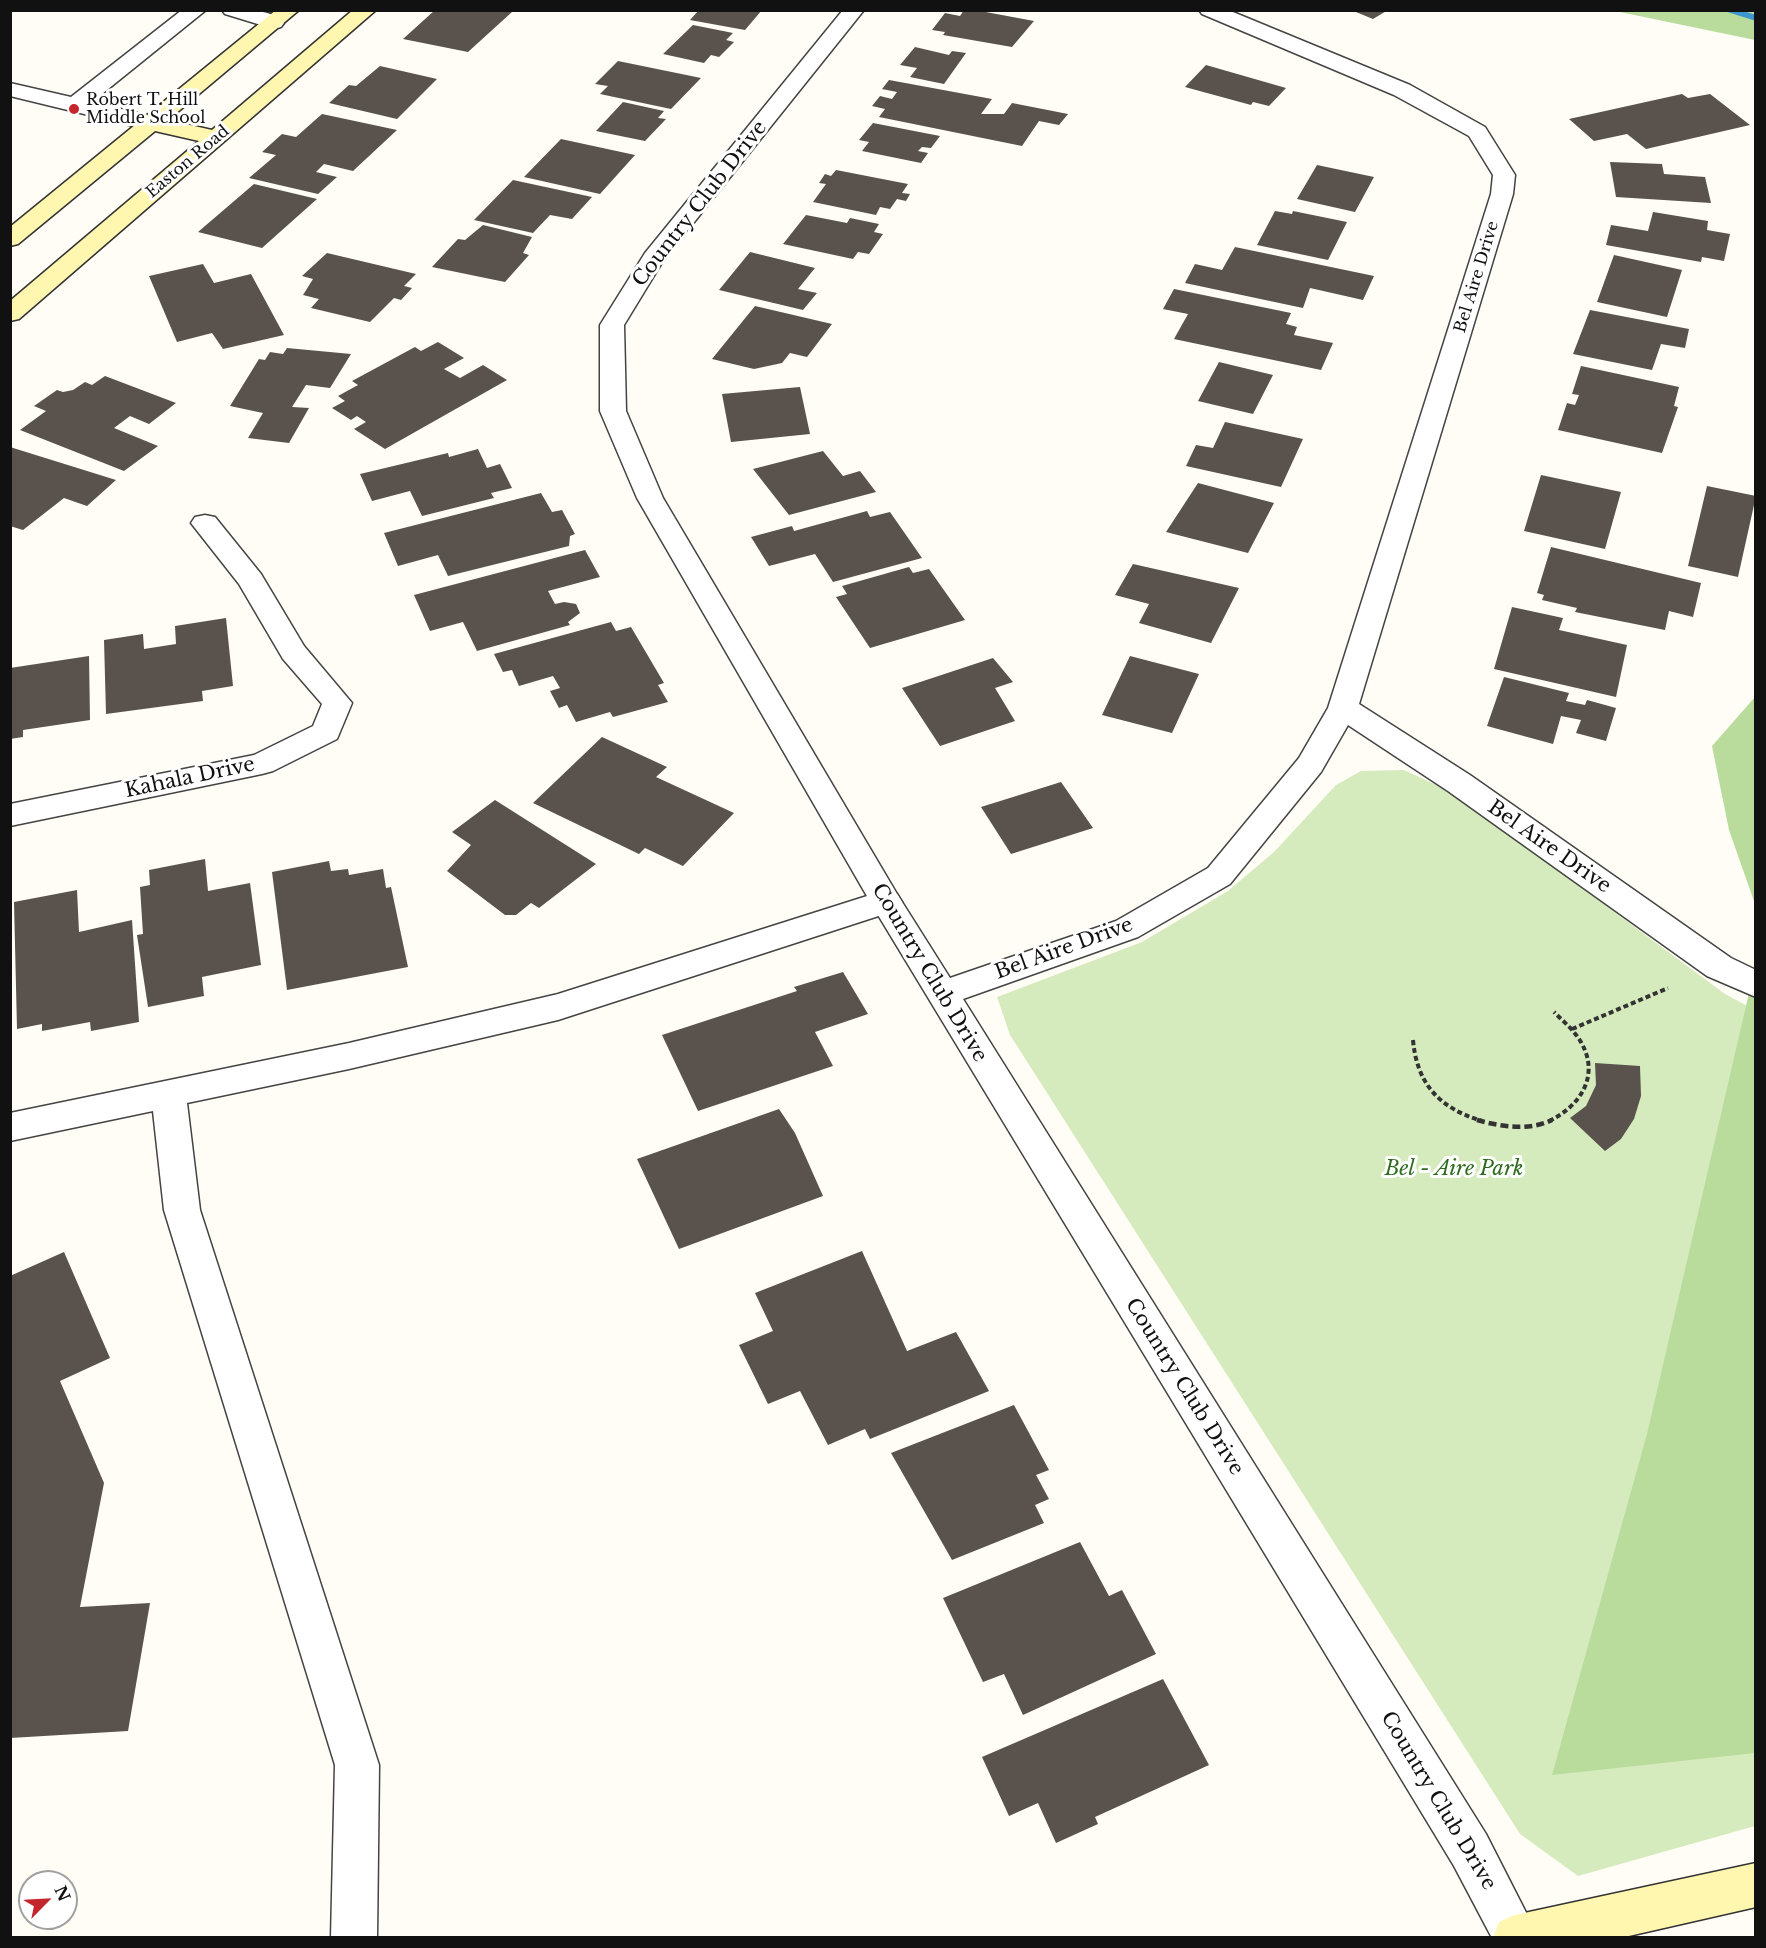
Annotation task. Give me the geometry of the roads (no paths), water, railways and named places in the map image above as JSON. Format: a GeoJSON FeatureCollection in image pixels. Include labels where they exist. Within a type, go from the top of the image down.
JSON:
{"type":"FeatureCollection","features":[{"type":"Feature","properties":{"kind":"main road","name":"Easton Road"},"geometry":{"type":"LineString","coordinates":[[10,314],[366,10]]}},
{"type":"Feature","properties":{"kind":"main road"},"geometry":{"type":"LineString","coordinates":[[10,239],[282,16]]}},
{"type":"Feature","properties":{"kind":"main road"},"geometry":{"type":"LineString","coordinates":[[150,123],[217,138]]}},
{"type":"Feature","properties":{"kind":"main road"},"geometry":{"type":"LineString","coordinates":[[1516,1937],[1755,1884]]}},
{"type":"Feature","properties":{"kind":"street"},"geometry":{"type":"LineString","coordinates":[[75,105],[196,10]]}},
{"type":"Feature","properties":{"kind":"street"},"geometry":{"type":"LineString","coordinates":[[232,10],[282,16]]}},
{"type":"Feature","properties":{"kind":"street","name":"Country Club Drive"},"geometry":{"type":"LineString","coordinates":[[854,10],[653,258],[612,325],[613,411],[650,498],[886,902],[1470,1850],[1516,1937]]}},
{"type":"Feature","properties":{"kind":"street","name":"Bel Aire Drive"},"geometry":{"type":"LineString","coordinates":[[941,994],[1127,929],[1220,876],[1310,765],[1343,708],[1502,194],[1504,175],[1477,132],[1402,90],[1209,10]]}},
{"type":"Feature","properties":{"kind":"street"},"geometry":{"type":"LineString","coordinates":[[10,89],[150,123]]}},
{"type":"Feature","properties":{"kind":"street","name":"Kahala Drive"},"geometry":{"type":"LineString","coordinates":[[10,815],[262,764],[326,732],[337,703],[293,652],[251,580],[205,523]]}},
{"type":"Feature","properties":{"kind":"street","name":"Bel Aire Drive"},"geometry":{"type":"LineString","coordinates":[[1343,708],[1459,783],[1719,967],[1755,986]]}},
{"type":"Feature","properties":{"kind":"street"},"geometry":{"type":"LineString","coordinates":[[10,1127],[558,1007],[886,902]]}},
{"type":"Feature","properties":{"kind":"street"},"geometry":{"type":"LineString","coordinates":[[169,1094],[182,1210],[357,1765],[354,1938]]}},
{"type":"Feature","properties":{"kind":"waterway"},"geometry":{"type":"LineString","coordinates":[[1726,10],[1756,18]]}},
{"type":"Feature","properties":{"kind":"place","name":"Robert T. Hill Middle School"},"geometry":{"type":"Point","coordinates":[74,109]}},
{"type":"Feature","properties":{"kind":"park label","name":"Bel - Aire Park"},"geometry":{"type":"Point","coordinates":[1454,1169]}}]}
